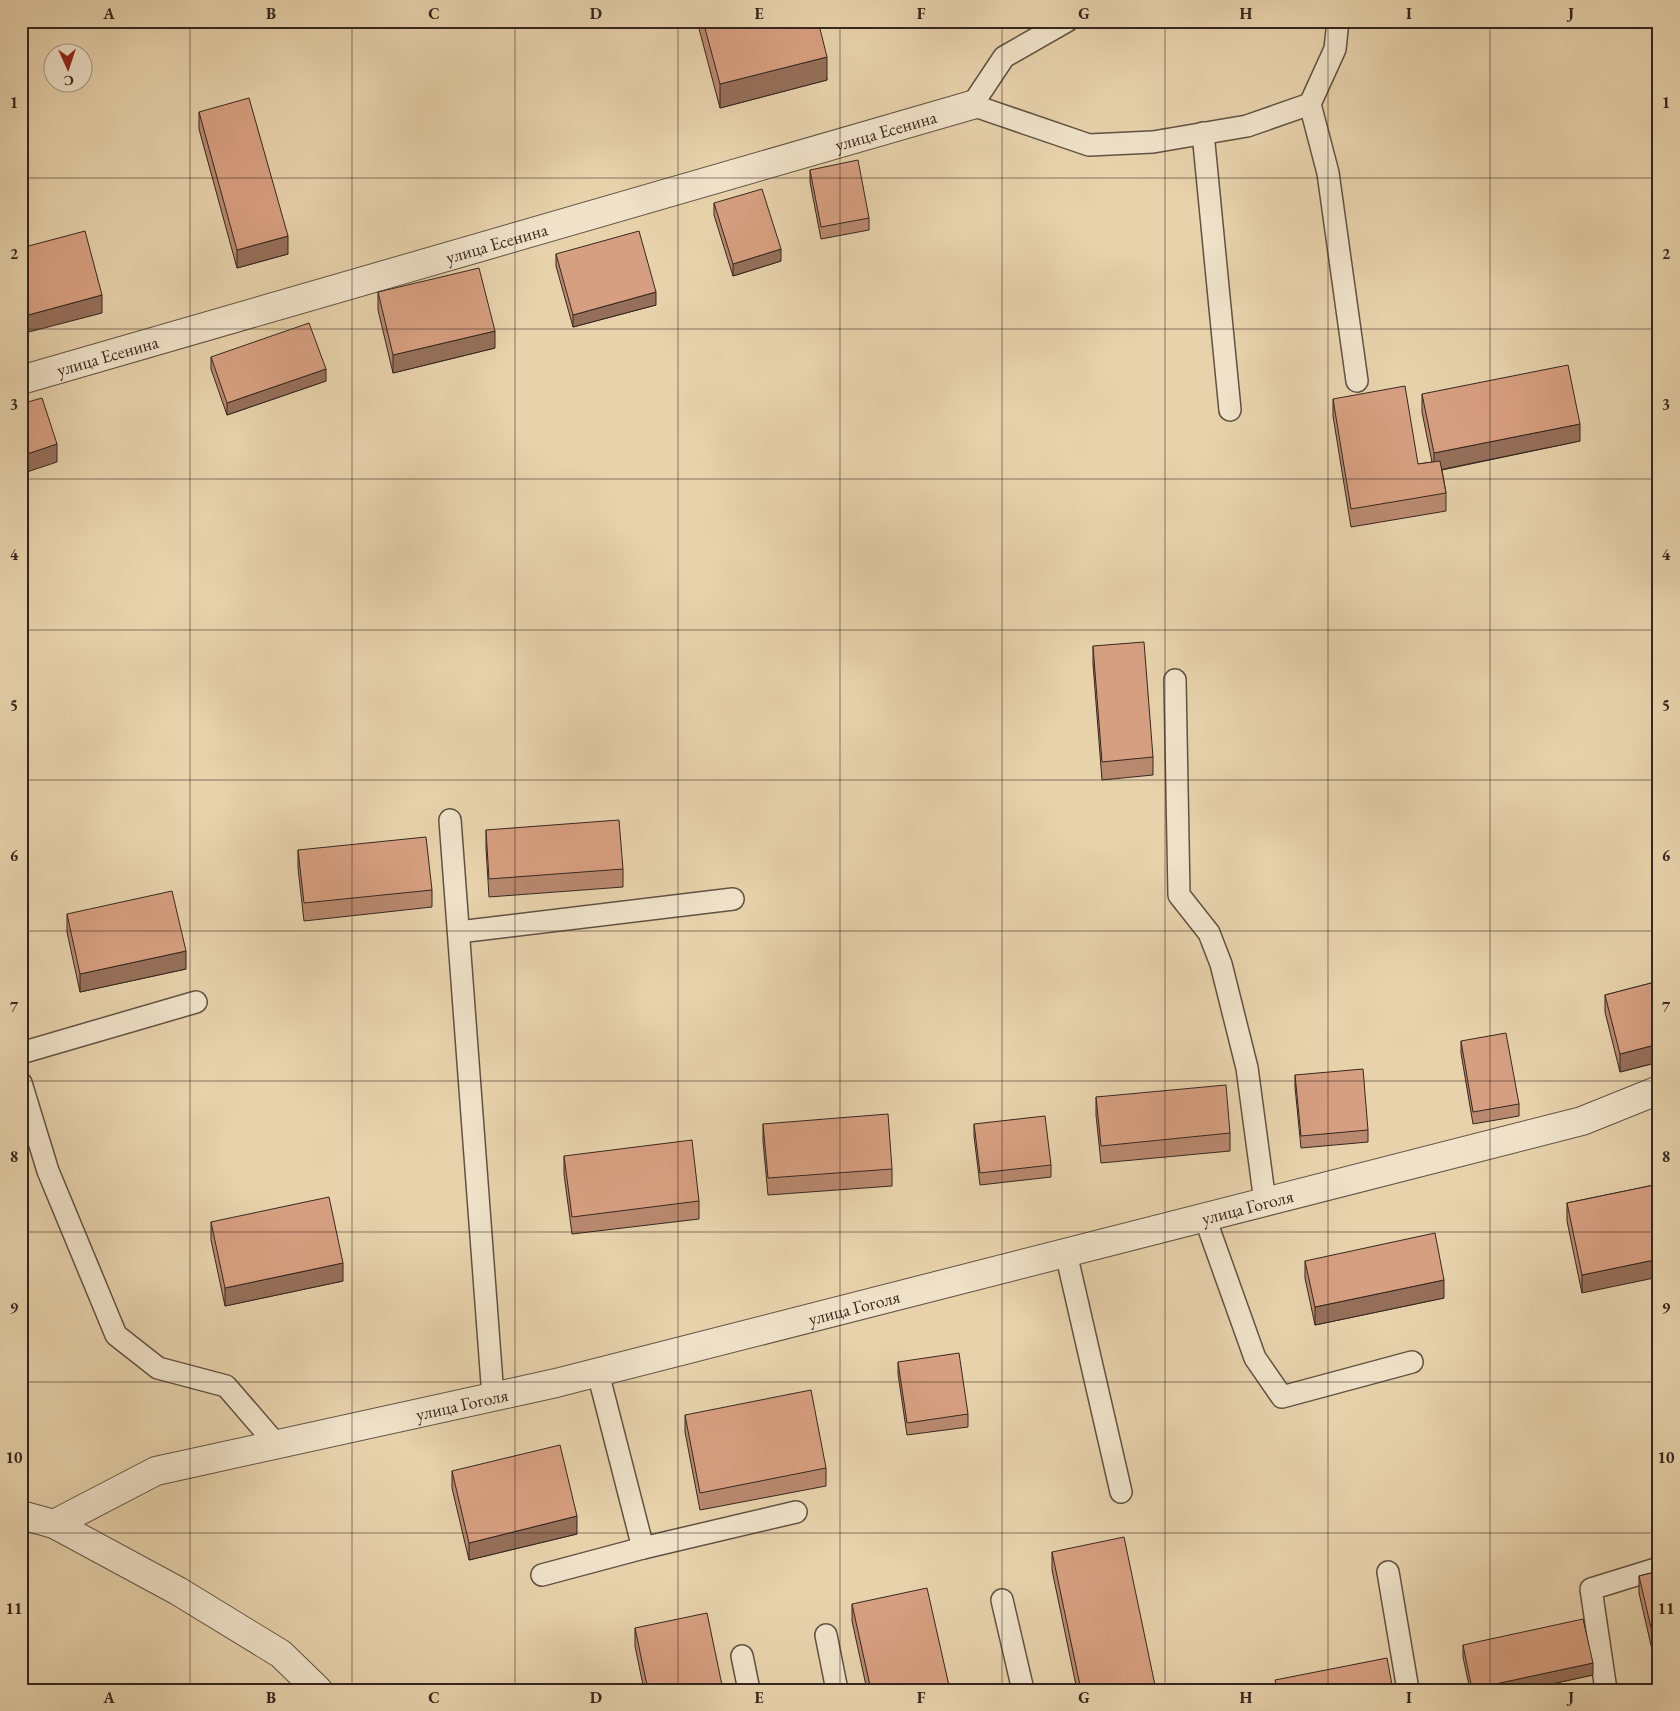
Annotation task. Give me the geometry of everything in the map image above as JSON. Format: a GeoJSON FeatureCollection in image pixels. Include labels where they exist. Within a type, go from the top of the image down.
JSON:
{"type":"FeatureCollection","features":[{"type":"Feature","properties":{"kind":"street","name":"улица Есенина"},"geometry":{"type":"LineString","coordinates":[[21,380],[972,105]]}},
{"type":"Feature","properties":{"kind":"street","name":"улица Гоголя"},"geometry":{"type":"LineString","coordinates":[[54,1524],[156,1471],[598,1373],[1582,1121],[1659,1090]]}},
{"type":"Feature","properties":{"kind":"street"},"geometry":{"type":"LineString","coordinates":[[21,1515],[54,1524],[178,1591],[281,1654],[318,1690]]}},
{"type":"Feature","properties":{"kind":"lane"},"geometry":{"type":"LineString","coordinates":[[1067,21],[1004,56],[972,105],[1090,145],[1153,142],[1247,126],[1310,104]]}},
{"type":"Feature","properties":{"kind":"lane"},"geometry":{"type":"LineString","coordinates":[[1338,21],[1335,50],[1310,104],[1328,173],[1357,382]]}},
{"type":"Feature","properties":{"kind":"lane"},"geometry":{"type":"LineString","coordinates":[[1203,133],[1230,410]]}},
{"type":"Feature","properties":{"kind":"lane"},"geometry":{"type":"LineString","coordinates":[[1175,680],[1179,895],[1209,934],[1221,964],[1247,1068],[1264,1202]]}},
{"type":"Feature","properties":{"kind":"lane"},"geometry":{"type":"LineString","coordinates":[[450,820],[493,1397]]}},
{"type":"Feature","properties":{"kind":"lane"},"geometry":{"type":"LineString","coordinates":[[459,932],[733,900]]}},
{"type":"Feature","properties":{"kind":"lane"},"geometry":{"type":"LineString","coordinates":[[21,1053],[196,1002]]}},
{"type":"Feature","properties":{"kind":"lane"},"geometry":{"type":"LineString","coordinates":[[21,1083],[48,1171],[116,1335],[158,1368],[226,1386],[277,1445]]}},
{"type":"Feature","properties":{"kind":"lane"},"geometry":{"type":"LineString","coordinates":[[1205,1218],[1255,1358],[1282,1398],[1412,1362]]}},
{"type":"Feature","properties":{"kind":"lane"},"geometry":{"type":"LineString","coordinates":[[1066,1253],[1121,1492]]}},
{"type":"Feature","properties":{"kind":"lane"},"geometry":{"type":"LineString","coordinates":[[598,1373],[643,1548]]}},
{"type":"Feature","properties":{"kind":"lane"},"geometry":{"type":"LineString","coordinates":[[542,1575],[643,1548],[796,1512]]}},
{"type":"Feature","properties":{"kind":"lane"},"geometry":{"type":"LineString","coordinates":[[1606,1690],[1591,1589],[1659,1568]]}},
{"type":"Feature","properties":{"kind":"lane"},"geometry":{"type":"LineString","coordinates":[[1388,1572],[1408,1690]]}},
{"type":"Feature","properties":{"kind":"lane"},"geometry":{"type":"LineString","coordinates":[[1002,1600],[1022,1690]]}},
{"type":"Feature","properties":{"kind":"lane"},"geometry":{"type":"LineString","coordinates":[[826,1635],[837,1690]]}},
{"type":"Feature","properties":{"kind":"lane"},"geometry":{"type":"LineString","coordinates":[[742,1656],[749,1690]]}},
{"type":"Feature","properties":{"kind":"building"},"geometry":{"type":"Polygon","coordinates":[[[703,21],[818,21],[827,57],[720,84],[703,21]]]}},
{"type":"Feature","properties":{"kind":"building"},"geometry":{"type":"Polygon","coordinates":[[[249,98],[288,236],[237,250],[199,112],[249,98]]]}},
{"type":"Feature","properties":{"kind":"building"},"geometry":{"type":"Polygon","coordinates":[[[858,160],[869,218],[821,227],[810,170],[858,160]]]}},
{"type":"Feature","properties":{"kind":"building"},"geometry":{"type":"Polygon","coordinates":[[[762,189],[781,249],[733,264],[714,203],[762,189]]]}},
{"type":"Feature","properties":{"kind":"building"},"geometry":{"type":"Polygon","coordinates":[[[85,231],[102,295],[21,317],[21,248],[85,231]]]}},
{"type":"Feature","properties":{"kind":"building"},"geometry":{"type":"Polygon","coordinates":[[[639,231],[656,292],[573,315],[556,254],[639,231]]]}},
{"type":"Feature","properties":{"kind":"building"},"geometry":{"type":"Polygon","coordinates":[[[479,268],[495,331],[393,355],[378,292],[479,268]]]}},
{"type":"Feature","properties":{"kind":"building"},"geometry":{"type":"Polygon","coordinates":[[[309,323],[326,369],[227,403],[211,357],[309,323]]]}},
{"type":"Feature","properties":{"kind":"building"},"geometry":{"type":"Polygon","coordinates":[[[1568,365],[1580,424],[1434,453],[1422,394],[1568,365]]]}},
{"type":"Feature","properties":{"kind":"building"},"geometry":{"type":"Polygon","coordinates":[[[1405,386],[1418,464],[1440,461],[1446,493],[1351,509],[1333,399],[1405,386]]]}},
{"type":"Feature","properties":{"kind":"building"},"geometry":{"type":"Polygon","coordinates":[[[42,398],[57,444],[21,456],[21,404],[42,398]]]}},
{"type":"Feature","properties":{"kind":"building"},"geometry":{"type":"Polygon","coordinates":[[[1144,642],[1153,757],[1102,762],[1093,646],[1144,642]]]}},
{"type":"Feature","properties":{"kind":"building"},"geometry":{"type":"Polygon","coordinates":[[[619,820],[623,869],[489,879],[486,830],[619,820]]]}},
{"type":"Feature","properties":{"kind":"building"},"geometry":{"type":"Polygon","coordinates":[[[426,837],[432,890],[304,903],[298,850],[426,837]]]}},
{"type":"Feature","properties":{"kind":"building"},"geometry":{"type":"Polygon","coordinates":[[[172,891],[186,951],[80,974],[67,914],[172,891]]]}},
{"type":"Feature","properties":{"kind":"building"},"geometry":{"type":"Polygon","coordinates":[[[1659,981],[1659,1044],[1620,1054],[1605,995],[1659,981]]]}},
{"type":"Feature","properties":{"kind":"building"},"geometry":{"type":"Polygon","coordinates":[[[1506,1033],[1519,1104],[1473,1112],[1461,1041],[1506,1033]]]}},
{"type":"Feature","properties":{"kind":"building"},"geometry":{"type":"Polygon","coordinates":[[[1363,1069],[1368,1130],[1301,1136],[1295,1075],[1363,1069]]]}},
{"type":"Feature","properties":{"kind":"building"},"geometry":{"type":"Polygon","coordinates":[[[1226,1085],[1230,1133],[1101,1146],[1096,1097],[1226,1085]]]}},
{"type":"Feature","properties":{"kind":"building"},"geometry":{"type":"Polygon","coordinates":[[[888,1114],[892,1169],[768,1178],[763,1124],[888,1114]]]}},
{"type":"Feature","properties":{"kind":"building"},"geometry":{"type":"Polygon","coordinates":[[[1045,1116],[1051,1165],[980,1173],[974,1124],[1045,1116]]]}},
{"type":"Feature","properties":{"kind":"building"},"geometry":{"type":"Polygon","coordinates":[[[692,1140],[699,1201],[572,1217],[564,1156],[692,1140]]]}},
{"type":"Feature","properties":{"kind":"building"},"geometry":{"type":"Polygon","coordinates":[[[1659,1184],[1659,1259],[1582,1275],[1567,1203],[1659,1184]]]}},
{"type":"Feature","properties":{"kind":"building"},"geometry":{"type":"Polygon","coordinates":[[[329,1197],[343,1263],[225,1288],[211,1222],[329,1197]]]}},
{"type":"Feature","properties":{"kind":"building"},"geometry":{"type":"Polygon","coordinates":[[[1435,1233],[1444,1280],[1315,1307],[1305,1261],[1435,1233]]]}},
{"type":"Feature","properties":{"kind":"building"},"geometry":{"type":"Polygon","coordinates":[[[959,1353],[968,1414],[907,1423],[898,1362],[959,1353]]]}},
{"type":"Feature","properties":{"kind":"building"},"geometry":{"type":"Polygon","coordinates":[[[811,1390],[826,1468],[700,1493],[685,1415],[811,1390]]]}},
{"type":"Feature","properties":{"kind":"building"},"geometry":{"type":"Polygon","coordinates":[[[560,1445],[577,1516],[469,1543],[452,1471],[560,1445]]]}},
{"type":"Feature","properties":{"kind":"building"},"geometry":{"type":"Polygon","coordinates":[[[1124,1537],[1156,1690],[1081,1690],[1052,1552],[1124,1537]]]}},
{"type":"Feature","properties":{"kind":"building"},"geometry":{"type":"Polygon","coordinates":[[[1659,1571],[1659,1649],[1656,1649],[1639,1576],[1659,1571]]]}},
{"type":"Feature","properties":{"kind":"building"},"geometry":{"type":"Polygon","coordinates":[[[927,1588],[950,1690],[871,1690],[852,1604],[927,1588]]]}},
{"type":"Feature","properties":{"kind":"building"},"geometry":{"type":"Polygon","coordinates":[[[707,1613],[723,1690],[648,1690],[635,1628],[707,1613]]]}},
{"type":"Feature","properties":{"kind":"building"},"geometry":{"type":"Polygon","coordinates":[[[1583,1619],[1593,1663],[1472,1689],[1463,1645],[1583,1619]]]}},
{"type":"Feature","properties":{"kind":"building"},"geometry":{"type":"Polygon","coordinates":[[[1387,1658],[1393,1690],[1277,1690],[1275,1680],[1387,1658]]]}}]}
